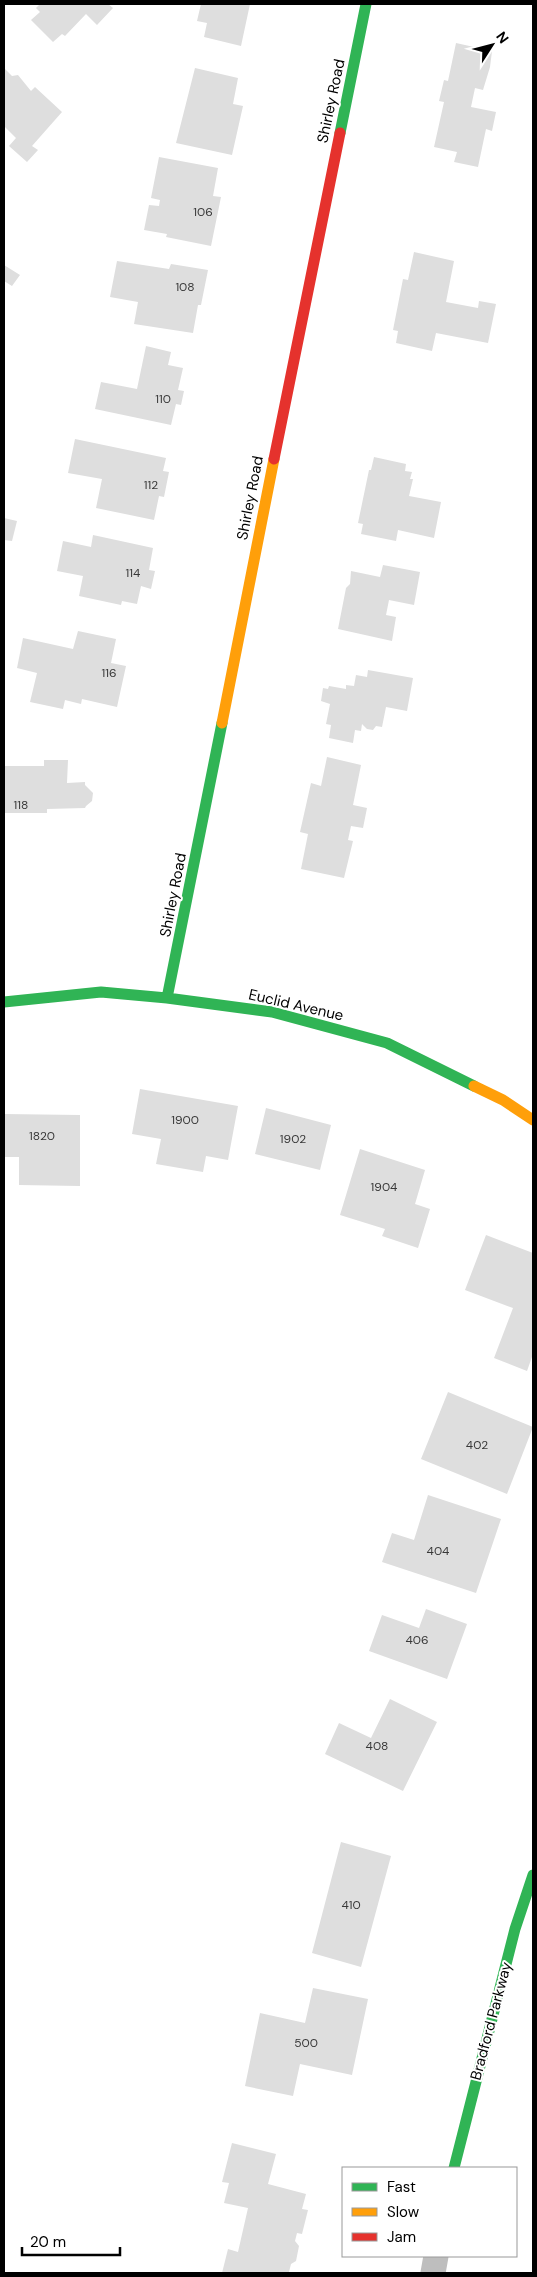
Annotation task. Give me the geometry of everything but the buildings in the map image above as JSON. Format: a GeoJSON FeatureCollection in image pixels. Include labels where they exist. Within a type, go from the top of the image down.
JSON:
{"type":"FeatureCollection","features":[{"type":"Feature","properties":{"kind":"street","name":"Shirley Road"},"geometry":{"type":"LineString","coordinates":[[167,998],[178,951],[266,497],[366,4]]}},
{"type":"Feature","properties":{"kind":"street","name":"Euclid Avenue"},"geometry":{"type":"LineString","coordinates":[[4,1002],[101,992],[167,998],[272,1012],[387,1043],[503,1100],[533,1120]]}},
{"type":"Feature","properties":{"kind":"street","name":"Bradford Parkway"},"geometry":{"type":"LineString","coordinates":[[454,2167],[515,1929],[533,1874]]}},
{"type":"Feature","properties":{"kind":"street"},"geometry":{"type":"LineString","coordinates":[[432,2273],[436,2257]]}},
{"type":"Feature","properties":{"kind":"traffic: fast"},"geometry":{"type":"LineString","coordinates":[[340,133],[366,4]]}},
{"type":"Feature","properties":{"kind":"traffic: fast"},"geometry":{"type":"LineString","coordinates":[[167,998],[222,723]]}},
{"type":"Feature","properties":{"kind":"traffic: fast"},"geometry":{"type":"LineString","coordinates":[[4,1002],[101,992],[167,998],[272,1012],[387,1043],[474,1086]]}},
{"type":"Feature","properties":{"kind":"traffic: fast"},"geometry":{"type":"LineString","coordinates":[[454,2167],[515,1929],[533,1875]]}},
{"type":"Feature","properties":{"kind":"traffic: slow"},"geometry":{"type":"LineString","coordinates":[[222,723],[274,459]]}},
{"type":"Feature","properties":{"kind":"traffic: slow"},"geometry":{"type":"LineString","coordinates":[[474,1086],[503,1100],[533,1120]]}},
{"type":"Feature","properties":{"kind":"traffic: jam"},"geometry":{"type":"LineString","coordinates":[[274,459],[340,133]]}}]}
